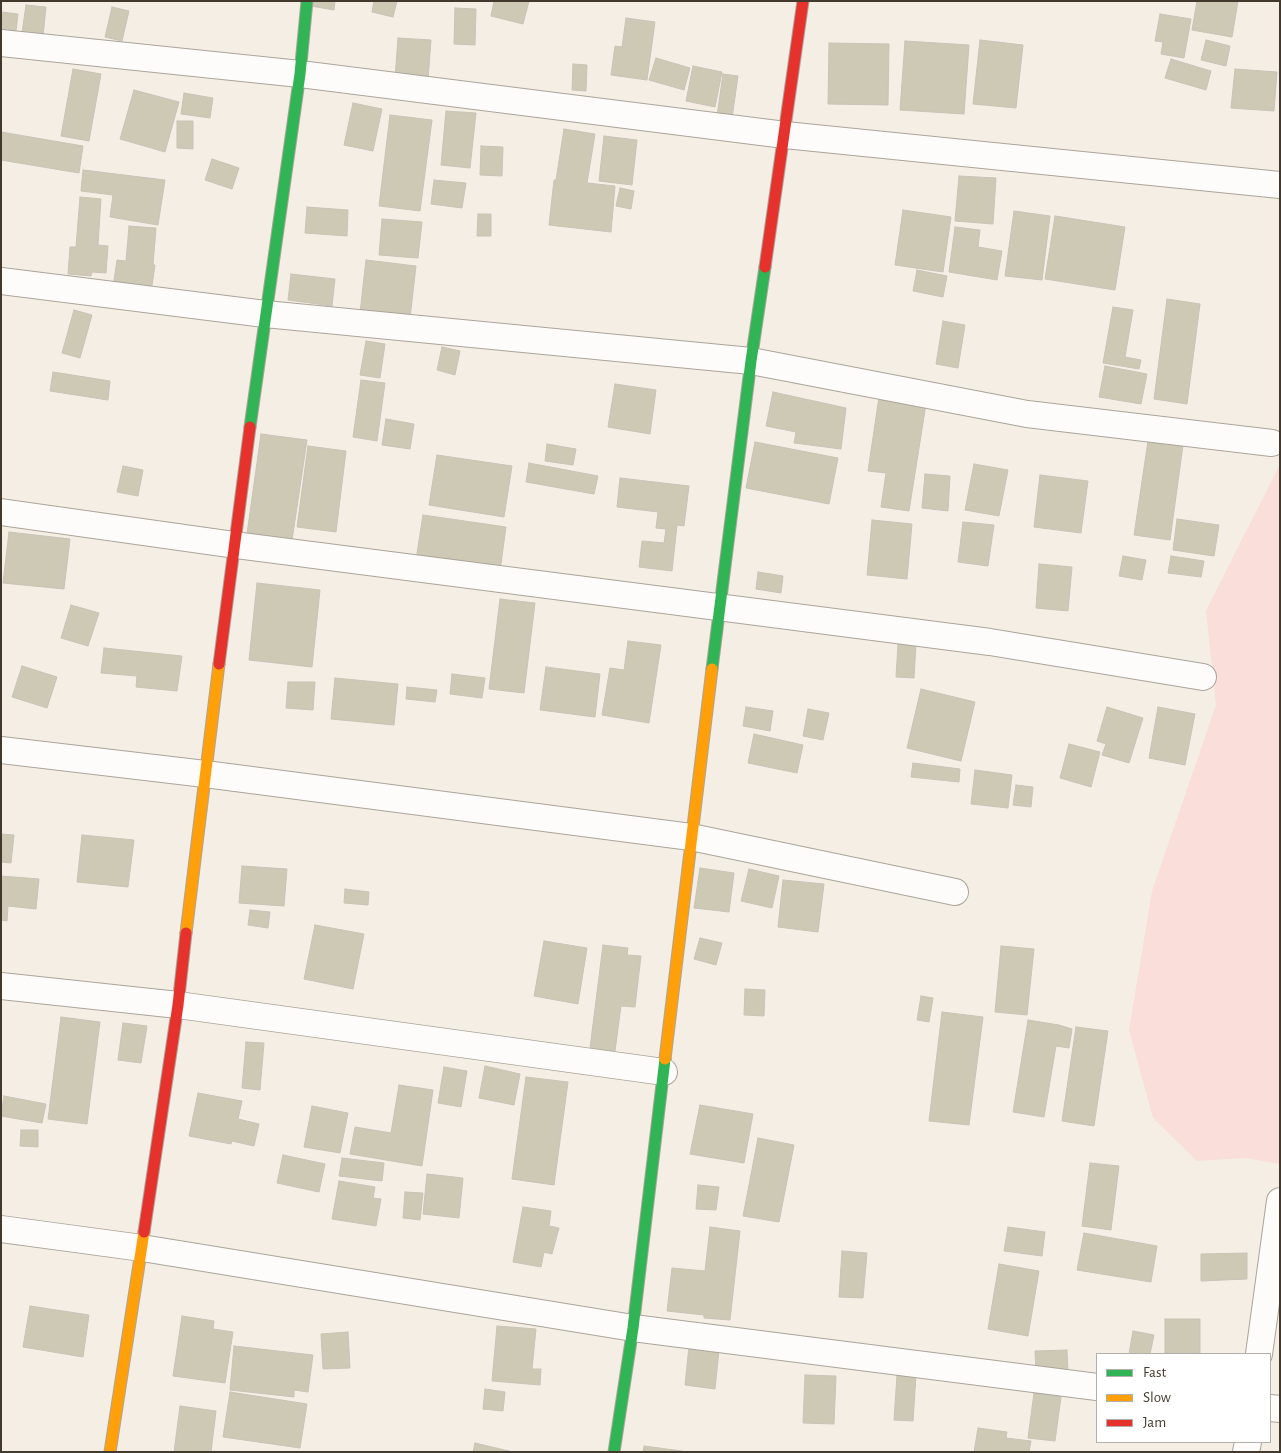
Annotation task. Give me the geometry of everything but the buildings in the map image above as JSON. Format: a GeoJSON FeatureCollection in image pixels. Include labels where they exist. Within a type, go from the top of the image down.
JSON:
{"type":"FeatureCollection","features":[{"type":"Feature","properties":{"kind":"street"},"geometry":{"type":"LineString","coordinates":[[110,1452],[178,1005],[205,774],[265,314],[300,74],[307,1]]}},
{"type":"Feature","properties":{"kind":"street"},"geometry":{"type":"LineString","coordinates":[[614,1452],[633,1328],[691,837],[751,361],[803,1]]}},
{"type":"Feature","properties":{"kind":"street"},"geometry":{"type":"LineString","coordinates":[[1,43],[300,74],[785,135],[1280,186]]}},
{"type":"Feature","properties":{"kind":"street"},"geometry":{"type":"LineString","coordinates":[[1,281],[265,314],[751,361],[1027,414],[1272,443]]}},
{"type":"Feature","properties":{"kind":"street"},"geometry":{"type":"LineString","coordinates":[[1,512],[235,545],[990,642],[1202,677]]}},
{"type":"Feature","properties":{"kind":"street"},"geometry":{"type":"LineString","coordinates":[[1,750],[205,774],[691,837],[955,892]]}},
{"type":"Feature","properties":{"kind":"street"},"geometry":{"type":"LineString","coordinates":[[1,986],[178,1005],[664,1072]]}},
{"type":"Feature","properties":{"kind":"street"},"geometry":{"type":"LineString","coordinates":[[1260,1353],[1280,1201]]}},
{"type":"Feature","properties":{"kind":"street"},"geometry":{"type":"LineString","coordinates":[[1,1229],[142,1248],[633,1328],[1096,1387]]}},
{"type":"Feature","properties":{"kind":"shaded area"},"geometry":{"type":"Polygon","coordinates":[[[1280,464],[1280,1164],[1245,1158],[1197,1161],[1153,1118],[1129,1030],[1152,891],[1216,705],[1206,611],[1280,464]]]}},
{"type":"Feature","properties":{"kind":"traffic: fast"},"geometry":{"type":"LineString","coordinates":[[250,427],[300,74],[307,1]]}},
{"type":"Feature","properties":{"kind":"traffic: fast"},"geometry":{"type":"LineString","coordinates":[[712,669],[751,361],[765,267]]}},
{"type":"Feature","properties":{"kind":"traffic: fast"},"geometry":{"type":"LineString","coordinates":[[614,1452],[633,1328],[665,1059]]}},
{"type":"Feature","properties":{"kind":"traffic: slow"},"geometry":{"type":"LineString","coordinates":[[186,933],[219,664]]}},
{"type":"Feature","properties":{"kind":"traffic: slow"},"geometry":{"type":"LineString","coordinates":[[665,1059],[712,669]]}},
{"type":"Feature","properties":{"kind":"traffic: slow"},"geometry":{"type":"LineString","coordinates":[[110,1452],[144,1232]]}},
{"type":"Feature","properties":{"kind":"traffic: jam"},"geometry":{"type":"LineString","coordinates":[[765,267],[803,1]]}},
{"type":"Feature","properties":{"kind":"traffic: jam"},"geometry":{"type":"LineString","coordinates":[[219,664],[250,427]]}},
{"type":"Feature","properties":{"kind":"traffic: jam"},"geometry":{"type":"LineString","coordinates":[[144,1232],[178,1005],[186,933]]}}]}
